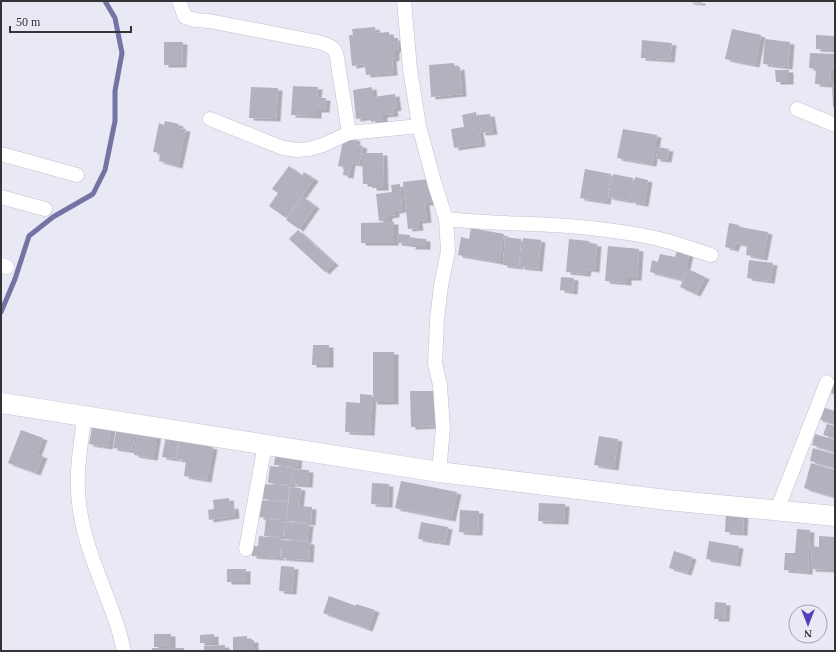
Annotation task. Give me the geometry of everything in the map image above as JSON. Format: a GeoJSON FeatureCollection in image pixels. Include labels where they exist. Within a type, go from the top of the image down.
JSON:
{"type":"FeatureCollection","features":[{"type":"Feature","properties":{"kind":"street"},"geometry":{"type":"LineString","coordinates":[[179,1],[185,17],[318,42],[333,48],[337,53],[349,133]]}},
{"type":"Feature","properties":{"kind":"street"},"geometry":{"type":"LineString","coordinates":[[404,1],[410,69],[419,126],[446,219],[448,251],[438,306],[435,364],[440,385],[443,428],[439,472]]}},
{"type":"Feature","properties":{"kind":"street"},"geometry":{"type":"LineString","coordinates":[[797,109],[835,126]]}},
{"type":"Feature","properties":{"kind":"street"},"geometry":{"type":"LineString","coordinates":[[210,119],[283,148],[297,150],[323,146],[349,133],[419,126]]}},
{"type":"Feature","properties":{"kind":"street"},"geometry":{"type":"LineString","coordinates":[[1,154],[77,175]]}},
{"type":"Feature","properties":{"kind":"street"},"geometry":{"type":"LineString","coordinates":[[1,197],[45,209]]}},
{"type":"Feature","properties":{"kind":"street"},"geometry":{"type":"LineString","coordinates":[[446,219],[475,222],[543,224],[617,232],[672,242],[711,255]]}},
{"type":"Feature","properties":{"kind":"street"},"geometry":{"type":"LineString","coordinates":[[777,510],[827,382]]}},
{"type":"Feature","properties":{"kind":"street"},"geometry":{"type":"LineString","coordinates":[[1,403],[439,472],[667,500],[835,516]]}},
{"type":"Feature","properties":{"kind":"street"},"geometry":{"type":"LineString","coordinates":[[84,416],[83,434],[78,460],[78,491],[81,520],[85,538],[115,620],[124,651]]}},
{"type":"Feature","properties":{"kind":"street"},"geometry":{"type":"LineString","coordinates":[[246,549],[265,444]]}},
{"type":"Feature","properties":{"kind":"building"},"geometry":{"type":"Polygon","coordinates":[[[701,1],[701,3],[689,2],[701,1]]]}},
{"type":"Feature","properties":{"kind":"building"},"geometry":{"type":"Polygon","coordinates":[[[375,27],[376,33],[389,32],[390,38],[398,38],[399,49],[395,50],[395,58],[392,59],[393,73],[366,75],[365,64],[352,66],[349,35],[353,35],[352,29],[375,27]]]}},
{"type":"Feature","properties":{"kind":"building"},"geometry":{"type":"Polygon","coordinates":[[[732,29],[761,35],[755,65],[725,59],[732,29]]]}},
{"type":"Feature","properties":{"kind":"building"},"geometry":{"type":"Polygon","coordinates":[[[816,35],[835,36],[835,50],[816,49],[816,35]]]}},
{"type":"Feature","properties":{"kind":"building"},"geometry":{"type":"Polygon","coordinates":[[[765,39],[790,42],[788,67],[763,64],[765,39]]]}},
{"type":"Feature","properties":{"kind":"building"},"geometry":{"type":"Polygon","coordinates":[[[642,40],[672,43],[670,60],[641,58],[642,40]]]}},
{"type":"Feature","properties":{"kind":"building"},"geometry":{"type":"Polygon","coordinates":[[[164,42],[183,42],[182,65],[164,65],[164,42]]]}},
{"type":"Feature","properties":{"kind":"building"},"geometry":{"type":"Polygon","coordinates":[[[810,53],[834,54],[830,85],[815,84],[816,69],[809,68],[810,53]]]}},
{"type":"Feature","properties":{"kind":"building"},"geometry":{"type":"Polygon","coordinates":[[[454,63],[455,68],[460,67],[462,94],[431,97],[429,65],[454,63]]]}},
{"type":"Feature","properties":{"kind":"building"},"geometry":{"type":"Polygon","coordinates":[[[775,70],[789,70],[789,82],[776,82],[775,70]]]}},
{"type":"Feature","properties":{"kind":"building"},"geometry":{"type":"Polygon","coordinates":[[[832,82],[835,82],[835,107],[833,107],[832,82]]]}},
{"type":"Feature","properties":{"kind":"building"},"geometry":{"type":"Polygon","coordinates":[[[293,86],[318,87],[317,98],[326,98],[325,110],[317,110],[317,116],[291,115],[293,86]]]}},
{"type":"Feature","properties":{"kind":"building"},"geometry":{"type":"Polygon","coordinates":[[[251,87],[278,88],[276,119],[249,118],[251,87]]]}},
{"type":"Feature","properties":{"kind":"building"},"geometry":{"type":"Polygon","coordinates":[[[372,87],[373,97],[395,94],[397,108],[393,109],[394,114],[383,115],[383,120],[371,122],[371,117],[356,119],[353,90],[372,87]]]}},
{"type":"Feature","properties":{"kind":"building"},"geometry":{"type":"Polygon","coordinates":[[[476,112],[481,144],[454,148],[451,129],[464,127],[462,115],[476,112]]]}},
{"type":"Feature","properties":{"kind":"building"},"geometry":{"type":"Polygon","coordinates":[[[490,114],[493,132],[481,133],[479,115],[490,114]]]}},
{"type":"Feature","properties":{"kind":"building"},"geometry":{"type":"Polygon","coordinates":[[[165,121],[179,124],[178,128],[186,129],[178,166],[159,161],[160,153],[153,152],[159,123],[164,125],[165,121]]]}},
{"type":"Feature","properties":{"kind":"building"},"geometry":{"type":"Polygon","coordinates":[[[623,129],[657,135],[652,164],[617,158],[623,129]]]}},
{"type":"Feature","properties":{"kind":"building"},"geometry":{"type":"Polygon","coordinates":[[[344,136],[356,139],[355,144],[363,146],[359,164],[351,163],[349,176],[343,175],[344,167],[338,166],[344,136]]]}},
{"type":"Feature","properties":{"kind":"building"},"geometry":{"type":"Polygon","coordinates":[[[658,147],[669,149],[667,160],[656,159],[658,147]]]}},
{"type":"Feature","properties":{"kind":"building"},"geometry":{"type":"Polygon","coordinates":[[[362,153],[383,153],[384,188],[372,188],[372,184],[363,184],[362,153]]]}},
{"type":"Feature","properties":{"kind":"building"},"geometry":{"type":"Polygon","coordinates":[[[289,166],[302,176],[304,172],[314,179],[286,218],[269,206],[278,193],[272,189],[289,166]]]}},
{"type":"Feature","properties":{"kind":"building"},"geometry":{"type":"Polygon","coordinates":[[[585,169],[611,174],[606,202],[580,198],[585,169]]]}},
{"type":"Feature","properties":{"kind":"building"},"geometry":{"type":"Polygon","coordinates":[[[613,174],[633,178],[629,201],[608,197],[613,174]]]}},
{"type":"Feature","properties":{"kind":"building"},"geometry":{"type":"Polygon","coordinates":[[[635,177],[648,180],[644,204],[631,202],[635,177]]]}},
{"type":"Feature","properties":{"kind":"building"},"geometry":{"type":"Polygon","coordinates":[[[429,179],[432,203],[425,203],[427,220],[418,221],[419,228],[408,229],[403,182],[429,179]]]}},
{"type":"Feature","properties":{"kind":"building"},"geometry":{"type":"Polygon","coordinates":[[[400,184],[402,210],[395,211],[395,215],[388,216],[388,221],[379,221],[376,194],[392,192],[391,185],[400,184]]]}},
{"type":"Feature","properties":{"kind":"building"},"geometry":{"type":"Polygon","coordinates":[[[303,197],[315,206],[299,229],[286,220],[303,197]]]}},
{"type":"Feature","properties":{"kind":"building"},"geometry":{"type":"Polygon","coordinates":[[[394,222],[394,243],[361,243],[361,223],[394,222]]]}},
{"type":"Feature","properties":{"kind":"building"},"geometry":{"type":"Polygon","coordinates":[[[729,223],[739,225],[739,227],[768,232],[763,258],[746,255],[747,245],[736,243],[734,249],[725,247],[729,223]]]}},
{"type":"Feature","properties":{"kind":"building"},"geometry":{"type":"Polygon","coordinates":[[[471,228],[504,234],[499,262],[458,255],[461,237],[469,239],[471,228]]]}},
{"type":"Feature","properties":{"kind":"building"},"geometry":{"type":"Polygon","coordinates":[[[298,230],[334,263],[325,272],[289,239],[298,230]]]}},
{"type":"Feature","properties":{"kind":"building"},"geometry":{"type":"Polygon","coordinates":[[[398,234],[410,235],[409,244],[397,243],[398,234]]]}},
{"type":"Feature","properties":{"kind":"building"},"geometry":{"type":"Polygon","coordinates":[[[505,237],[521,239],[519,267],[503,265],[505,237]]]}},
{"type":"Feature","properties":{"kind":"building"},"geometry":{"type":"Polygon","coordinates":[[[412,238],[426,239],[426,247],[411,247],[412,238]]]}},
{"type":"Feature","properties":{"kind":"building"},"geometry":{"type":"Polygon","coordinates":[[[523,238],[541,240],[538,269],[520,267],[523,238]]]}},
{"type":"Feature","properties":{"kind":"building"},"geometry":{"type":"Polygon","coordinates":[[[569,239],[589,241],[589,243],[597,244],[595,270],[587,269],[586,274],[566,272],[569,239]]]}},
{"type":"Feature","properties":{"kind":"building"},"geometry":{"type":"Polygon","coordinates":[[[608,246],[639,249],[637,278],[627,278],[627,283],[605,281],[608,246]]]}},
{"type":"Feature","properties":{"kind":"building"},"geometry":{"type":"Polygon","coordinates":[[[677,251],[689,254],[683,280],[650,272],[652,260],[658,262],[660,254],[675,257],[677,251]]]}},
{"type":"Feature","properties":{"kind":"building"},"geometry":{"type":"Polygon","coordinates":[[[749,260],[773,263],[770,281],[747,278],[749,260]]]}},
{"type":"Feature","properties":{"kind":"building"},"geometry":{"type":"Polygon","coordinates":[[[688,269],[705,277],[696,294],[680,287],[688,269]]]}},
{"type":"Feature","properties":{"kind":"building"},"geometry":{"type":"Polygon","coordinates":[[[561,277],[574,278],[573,292],[560,290],[561,277]]]}},
{"type":"Feature","properties":{"kind":"building"},"geometry":{"type":"Polygon","coordinates":[[[313,345],[329,345],[329,365],[312,365],[313,345]]]}},
{"type":"Feature","properties":{"kind":"building"},"geometry":{"type":"Polygon","coordinates":[[[373,352],[394,352],[394,402],[373,402],[373,352]]]}},
{"type":"Feature","properties":{"kind":"building"},"geometry":{"type":"Polygon","coordinates":[[[831,378],[835,379],[835,394],[827,391],[831,378]]]}},
{"type":"Feature","properties":{"kind":"building"},"geometry":{"type":"Polygon","coordinates":[[[410,391],[436,391],[437,426],[411,427],[410,391]]]}},
{"type":"Feature","properties":{"kind":"building"},"geometry":{"type":"Polygon","coordinates":[[[360,394],[372,395],[370,433],[345,432],[346,402],[360,403],[360,394]]]}},
{"type":"Feature","properties":{"kind":"building"},"geometry":{"type":"Polygon","coordinates":[[[822,407],[835,411],[835,424],[818,419],[822,407]]]}},
{"type":"Feature","properties":{"kind":"building"},"geometry":{"type":"Polygon","coordinates":[[[93,422],[112,425],[108,447],[89,444],[93,422]]]}},
{"type":"Feature","properties":{"kind":"building"},"geometry":{"type":"Polygon","coordinates":[[[827,424],[835,426],[835,438],[823,435],[827,424]]]}},
{"type":"Feature","properties":{"kind":"building"},"geometry":{"type":"Polygon","coordinates":[[[117,428],[135,431],[132,451],[113,448],[117,428]]]}},
{"type":"Feature","properties":{"kind":"building"},"geometry":{"type":"Polygon","coordinates":[[[21,430],[43,438],[37,454],[43,456],[36,473],[8,463],[21,430]]]}},
{"type":"Feature","properties":{"kind":"building"},"geometry":{"type":"Polygon","coordinates":[[[138,430],[157,434],[153,458],[134,455],[138,430]]]}},
{"type":"Feature","properties":{"kind":"building"},"geometry":{"type":"Polygon","coordinates":[[[815,434],[835,440],[835,452],[812,445],[815,434]]]}},
{"type":"Feature","properties":{"kind":"building"},"geometry":{"type":"Polygon","coordinates":[[[166,436],[179,438],[175,459],[162,457],[166,436]]]}},
{"type":"Feature","properties":{"kind":"building"},"geometry":{"type":"Polygon","coordinates":[[[599,436],[618,439],[614,468],[594,465],[599,436]]]}},
{"type":"Feature","properties":{"kind":"building"},"geometry":{"type":"Polygon","coordinates":[[[180,441],[213,447],[207,480],[184,476],[186,461],[176,459],[180,441]]]}},
{"type":"Feature","properties":{"kind":"building"},"geometry":{"type":"Polygon","coordinates":[[[813,448],[835,454],[835,468],[810,461],[813,448]]]}},
{"type":"Feature","properties":{"kind":"building"},"geometry":{"type":"Polygon","coordinates":[[[276,450],[298,452],[297,467],[274,465],[276,450]]]}},
{"type":"Feature","properties":{"kind":"building"},"geometry":{"type":"Polygon","coordinates":[[[811,463],[835,470],[834,497],[804,488],[811,463]]]}},
{"type":"Feature","properties":{"kind":"building"},"geometry":{"type":"Polygon","coordinates":[[[270,466],[293,468],[291,485],[268,483],[270,466]]]}},
{"type":"Feature","properties":{"kind":"building"},"geometry":{"type":"Polygon","coordinates":[[[293,469],[309,470],[308,485],[292,484],[293,469]]]}},
{"type":"Feature","properties":{"kind":"building"},"geometry":{"type":"Polygon","coordinates":[[[401,481],[457,492],[451,519],[395,508],[401,481]]]}},
{"type":"Feature","properties":{"kind":"building"},"geometry":{"type":"Polygon","coordinates":[[[372,483],[389,484],[388,505],[371,504],[372,483]]]}},
{"type":"Feature","properties":{"kind":"building"},"geometry":{"type":"Polygon","coordinates":[[[264,484],[289,486],[288,501],[263,499],[264,484]]]}},
{"type":"Feature","properties":{"kind":"building"},"geometry":{"type":"Polygon","coordinates":[[[290,487],[301,488],[299,506],[312,507],[311,523],[287,521],[290,487]]]}},
{"type":"Feature","properties":{"kind":"building"},"geometry":{"type":"Polygon","coordinates":[[[229,498],[230,507],[234,506],[235,516],[209,520],[208,510],[214,509],[213,500],[229,498]]]}},
{"type":"Feature","properties":{"kind":"building"},"geometry":{"type":"Polygon","coordinates":[[[260,500],[288,502],[286,520],[259,517],[260,500]]]}},
{"type":"Feature","properties":{"kind":"building"},"geometry":{"type":"Polygon","coordinates":[[[539,503],[565,504],[564,522],[538,521],[539,503]]]}},
{"type":"Feature","properties":{"kind":"building"},"geometry":{"type":"Polygon","coordinates":[[[460,510],[479,511],[478,533],[459,532],[460,510]]]}},
{"type":"Feature","properties":{"kind":"building"},"geometry":{"type":"Polygon","coordinates":[[[726,512],[744,513],[743,533],[725,532],[726,512]]]}},
{"type":"Feature","properties":{"kind":"building"},"geometry":{"type":"Polygon","coordinates":[[[266,519],[284,520],[283,537],[264,536],[266,519]]]}},
{"type":"Feature","properties":{"kind":"building"},"geometry":{"type":"Polygon","coordinates":[[[286,522],[309,524],[307,541],[284,539],[286,522]]]}},
{"type":"Feature","properties":{"kind":"building"},"geometry":{"type":"Polygon","coordinates":[[[421,522],[448,527],[445,543],[418,539],[421,522]]]}},
{"type":"Feature","properties":{"kind":"building"},"geometry":{"type":"Polygon","coordinates":[[[797,529],[810,530],[808,572],[784,570],[785,553],[795,553],[797,529]]]}},
{"type":"Feature","properties":{"kind":"building"},"geometry":{"type":"Polygon","coordinates":[[[259,536],[281,538],[280,558],[252,556],[252,546],[258,546],[259,536]]]}},
{"type":"Feature","properties":{"kind":"building"},"geometry":{"type":"Polygon","coordinates":[[[819,536],[835,537],[835,570],[811,569],[812,546],[819,547],[819,536]]]}},
{"type":"Feature","properties":{"kind":"building"},"geometry":{"type":"Polygon","coordinates":[[[283,540],[310,542],[309,560],[281,558],[283,540]]]}},
{"type":"Feature","properties":{"kind":"building"},"geometry":{"type":"Polygon","coordinates":[[[709,541],[739,546],[736,564],[706,559],[709,541]]]}},
{"type":"Feature","properties":{"kind":"building"},"geometry":{"type":"Polygon","coordinates":[[[674,551],[692,557],[687,573],[669,568],[674,551]]]}},
{"type":"Feature","properties":{"kind":"building"},"geometry":{"type":"Polygon","coordinates":[[[281,566],[294,567],[292,592],[279,591],[281,566]]]}},
{"type":"Feature","properties":{"kind":"building"},"geometry":{"type":"Polygon","coordinates":[[[227,569],[246,569],[246,582],[227,582],[227,569]]]}},
{"type":"Feature","properties":{"kind":"building"},"geometry":{"type":"Polygon","coordinates":[[[329,596],[356,606],[356,604],[375,610],[368,629],[323,613],[329,596]]]}},
{"type":"Feature","properties":{"kind":"building"},"geometry":{"type":"Polygon","coordinates":[[[715,602],[726,603],[725,619],[714,619],[715,602]]]}},
{"type":"Feature","properties":{"kind":"building"},"geometry":{"type":"Polygon","coordinates":[[[154,634],[171,634],[171,647],[154,647],[154,634]]]}},
{"type":"Feature","properties":{"kind":"building"},"geometry":{"type":"Polygon","coordinates":[[[214,634],[214,643],[200,643],[200,635],[214,634]]]}},
{"type":"Feature","properties":{"kind":"building"},"geometry":{"type":"Polygon","coordinates":[[[247,636],[247,640],[254,640],[254,651],[233,651],[233,637],[247,636]]]}},
{"type":"Feature","properties":{"kind":"building"},"geometry":{"type":"Polygon","coordinates":[[[225,645],[225,651],[204,651],[204,646],[225,645]]]}},
{"type":"Feature","properties":{"kind":"building"},"geometry":{"type":"Polygon","coordinates":[[[152,648],[184,648],[184,651],[152,651],[152,648]]]}},
{"type":"Feature","properties":{"kind":"waterway"},"geometry":{"type":"LineString","coordinates":[[1,312],[15,279],[29,236],[53,217],[93,194],[105,170],[115,121],[115,91],[122,53],[115,18],[105,1]]}}]}
